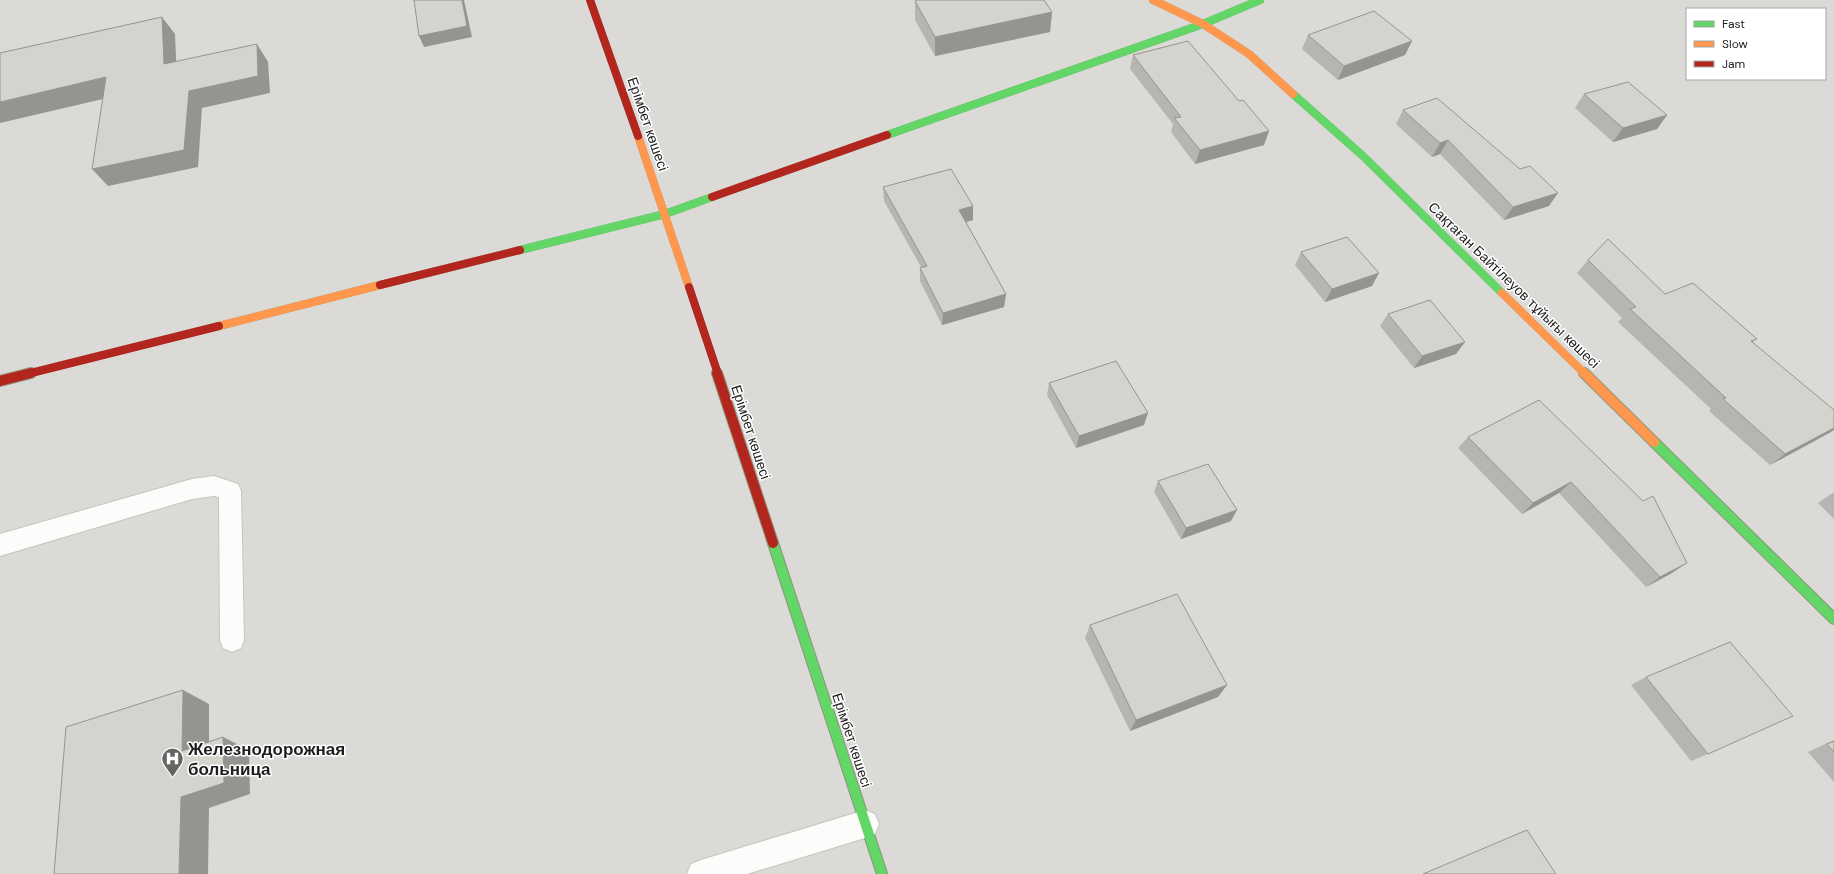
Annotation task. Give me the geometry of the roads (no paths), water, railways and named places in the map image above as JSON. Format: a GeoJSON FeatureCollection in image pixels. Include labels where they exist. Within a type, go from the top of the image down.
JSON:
{"type":"FeatureCollection","features":[{"type":"Feature","properties":{"kind":"street","name":"Ерімбет көшесі"},"geometry":{"type":"LineString","coordinates":[[590,0],[665,214],[882,874]]}},
{"type":"Feature","properties":{"kind":"street","name":"Сақтаған Байтілеуов тұйығы көшесі"},"geometry":{"type":"LineString","coordinates":[[1153,0],[1203,24],[1249,54],[1363,156],[1834,619]]}},
{"type":"Feature","properties":{"kind":"street"},"geometry":{"type":"LineString","coordinates":[[0,381],[665,214],[1203,24],[1260,0]]}},
{"type":"Feature","properties":{"kind":"lane"},"geometry":{"type":"LineString","coordinates":[[0,545],[192,489],[214,486],[230,491],[232,640]]}},
{"type":"Feature","properties":{"kind":"lane"},"geometry":{"type":"LineString","coordinates":[[701,874],[865,824]]}},
{"type":"Feature","properties":{"kind":"place","name":"Железнодорожная больница"},"geometry":{"type":"Point","coordinates":[172,778]}}]}
